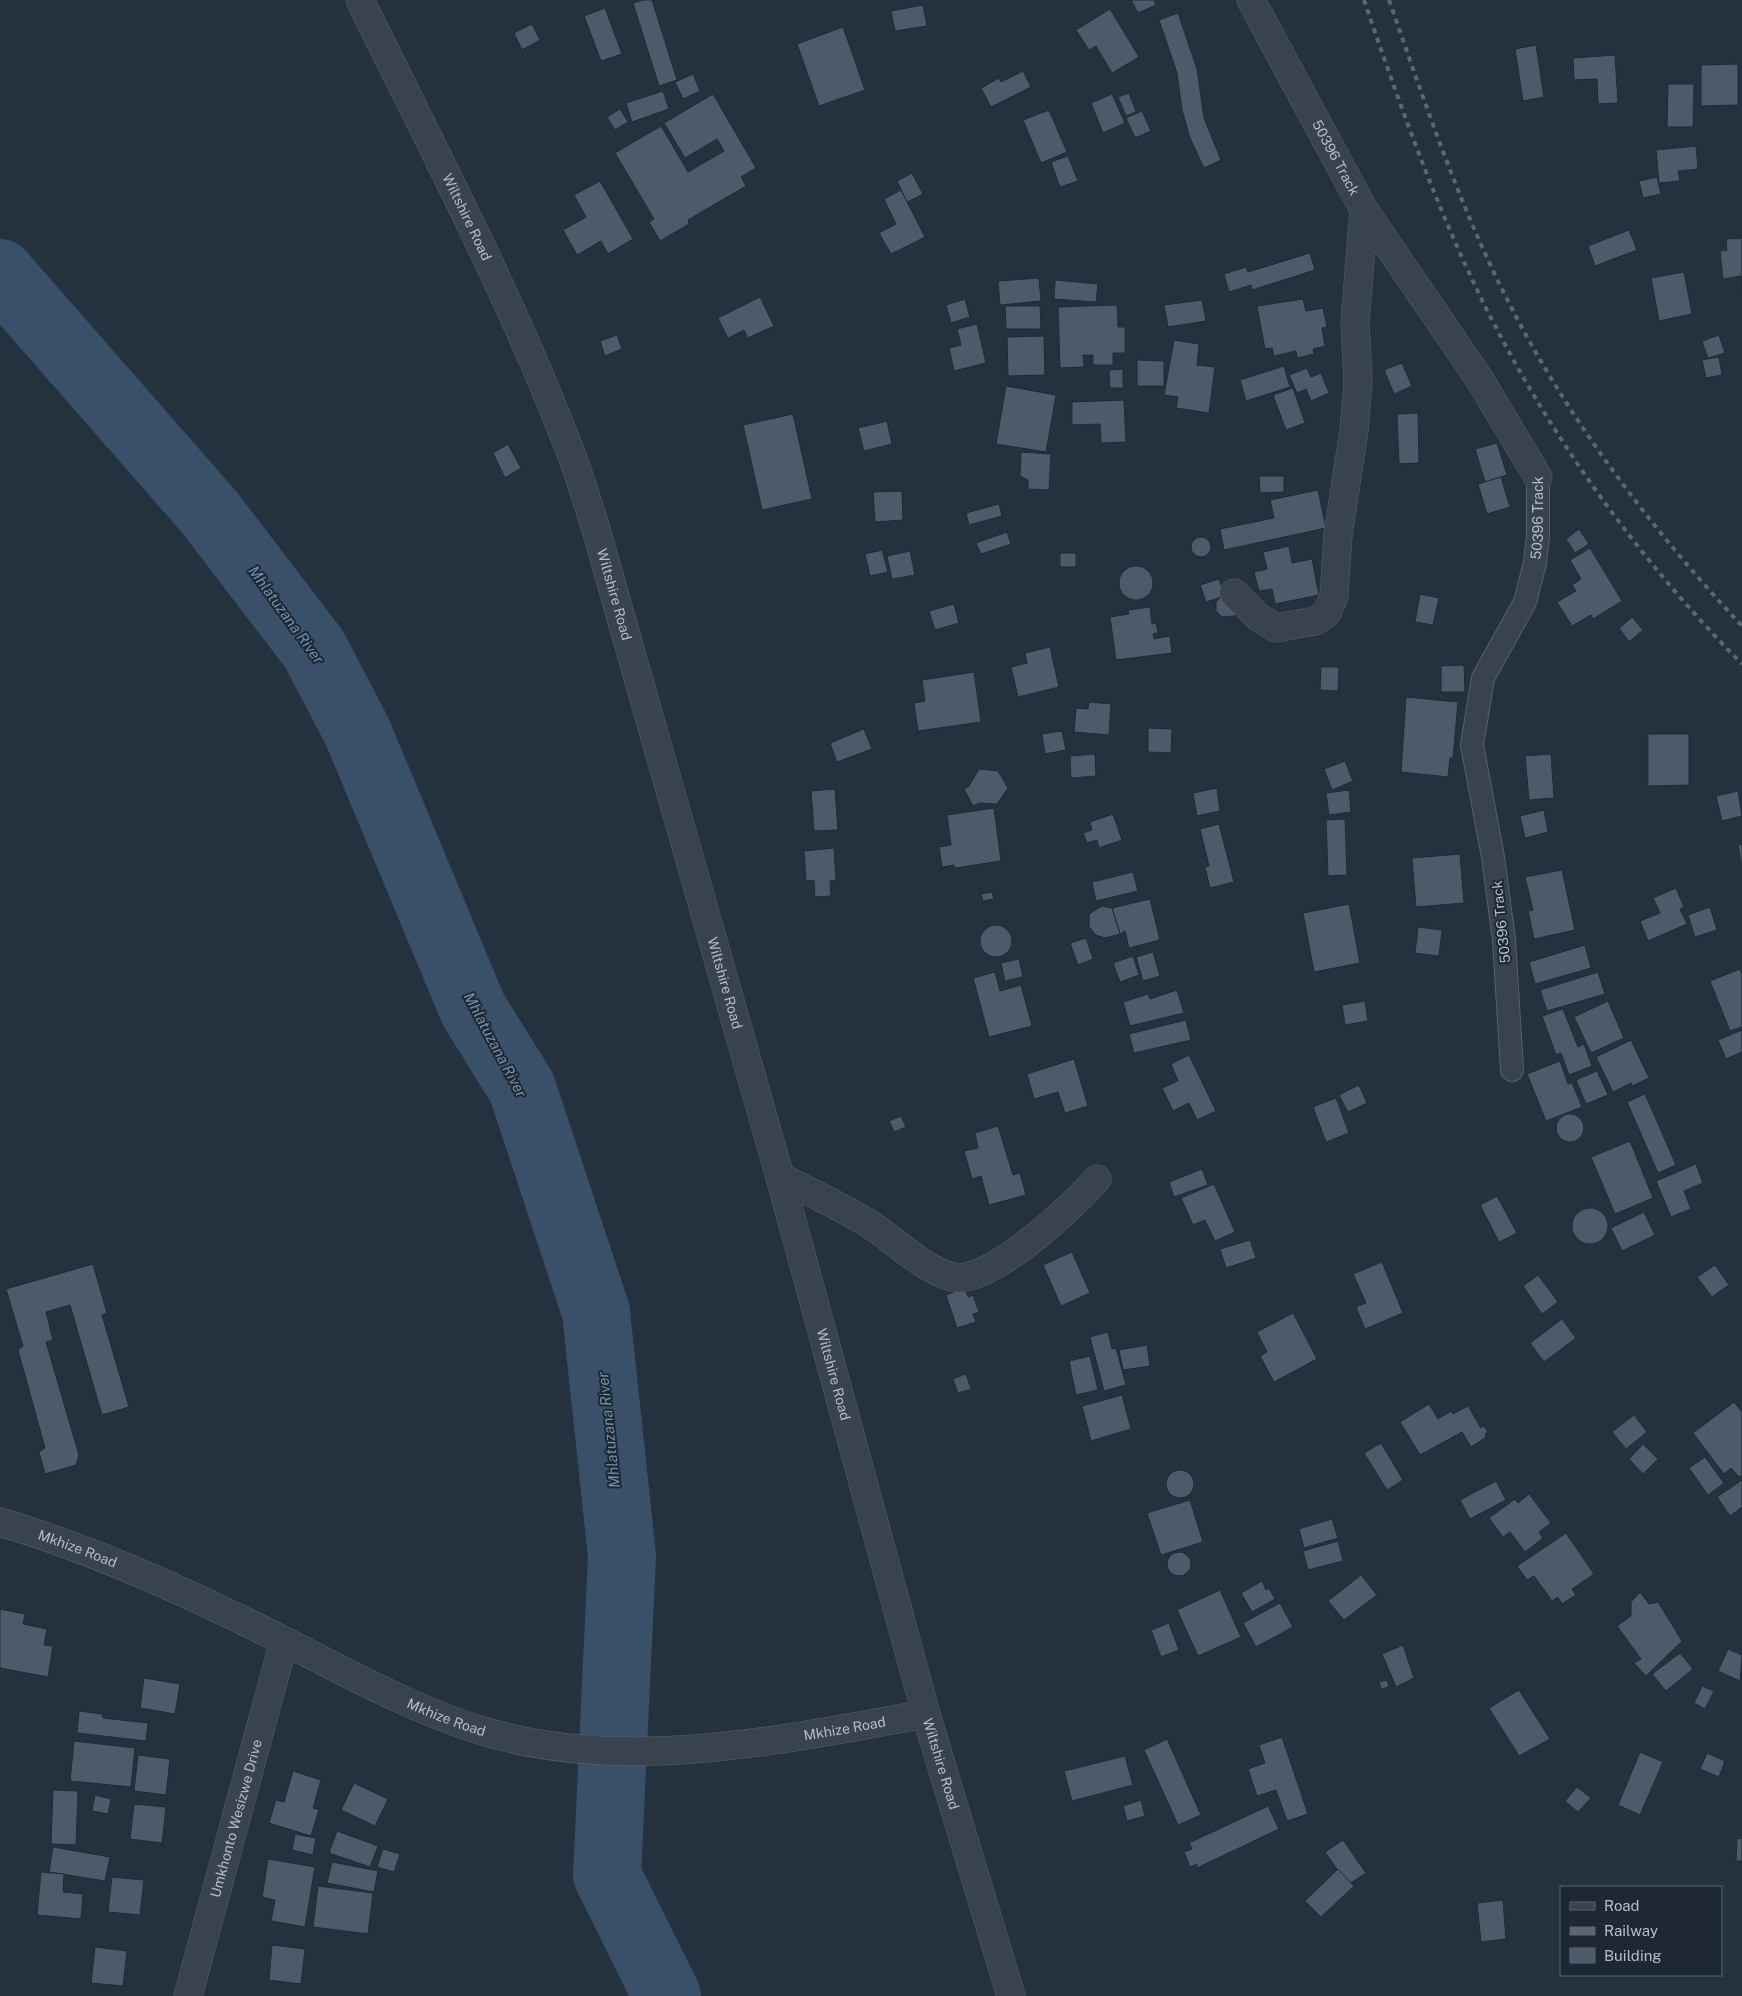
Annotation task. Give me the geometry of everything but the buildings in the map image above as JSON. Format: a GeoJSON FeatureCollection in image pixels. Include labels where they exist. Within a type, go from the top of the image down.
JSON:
{"type":"FeatureCollection","features":[{"type":"Feature","properties":{"kind":"street","name":"Wiltshire Road"},"geometry":{"type":"LineString","coordinates":[[360,0],[484,251],[532,356],[564,435],[595,526],[780,1177],[926,1714],[1011,1996]]}},
{"type":"Feature","properties":{"kind":"street","name":"50396 Track"},"geometry":{"type":"LineString","coordinates":[[1251,0],[1364,210],[1480,380],[1538,477]]}},
{"type":"Feature","properties":{"kind":"street"},"geometry":{"type":"LineString","coordinates":[[1234,593],[1258,617],[1276,628],[1315,621],[1327,613],[1334,596],[1338,535],[1354,430],[1358,382],[1355,322],[1364,210]]}},
{"type":"Feature","properties":{"kind":"street"},"geometry":{"type":"LineString","coordinates":[[780,1177],[868,1223],[929,1266],[953,1277],[973,1275],[1004,1259],[1050,1226],[1097,1179]]}},
{"type":"Feature","properties":{"kind":"street","name":"Mkhize Road"},"geometry":{"type":"LineString","coordinates":[[0,1522],[58,1539],[173,1588],[284,1641],[375,1688],[446,1719],[492,1734],[594,1750],[647,1750],[706,1747],[804,1736],[926,1714]]}},
{"type":"Feature","properties":{"kind":"street","name":"Umkhonto Wesizwe Drive"},"geometry":{"type":"LineString","coordinates":[[188,1996],[284,1641]]}},
{"type":"Feature","properties":{"kind":"lane","name":"50396 Track"},"geometry":{"type":"LineString","coordinates":[[1512,1070],[1504,940],[1493,857],[1472,745],[1483,678],[1524,602],[1535,564],[1538,536],[1538,477]]}},
{"type":"Feature","properties":{"kind":"waterway","name":"Mhlatuzana River"},"geometry":{"type":"LineString","coordinates":[[0,273],[210,513],[314,649],[357,731],[473,1009],[522,1088],[596,1312],[622,1556],[607,1875],[667,1996]]}},
{"type":"Feature","properties":{"kind":"railway"},"geometry":{"type":"LineString","coordinates":[[1364,0],[1404,113],[1447,224],[1480,296],[1506,346],[1564,444],[1630,536],[1703,623],[1742,664]]}},
{"type":"Feature","properties":{"kind":"railway"},"geometry":{"type":"LineString","coordinates":[[1389,0],[1459,193],[1492,268],[1534,348],[1559,391],[1615,474],[1645,514],[1742,626]]}}]}
